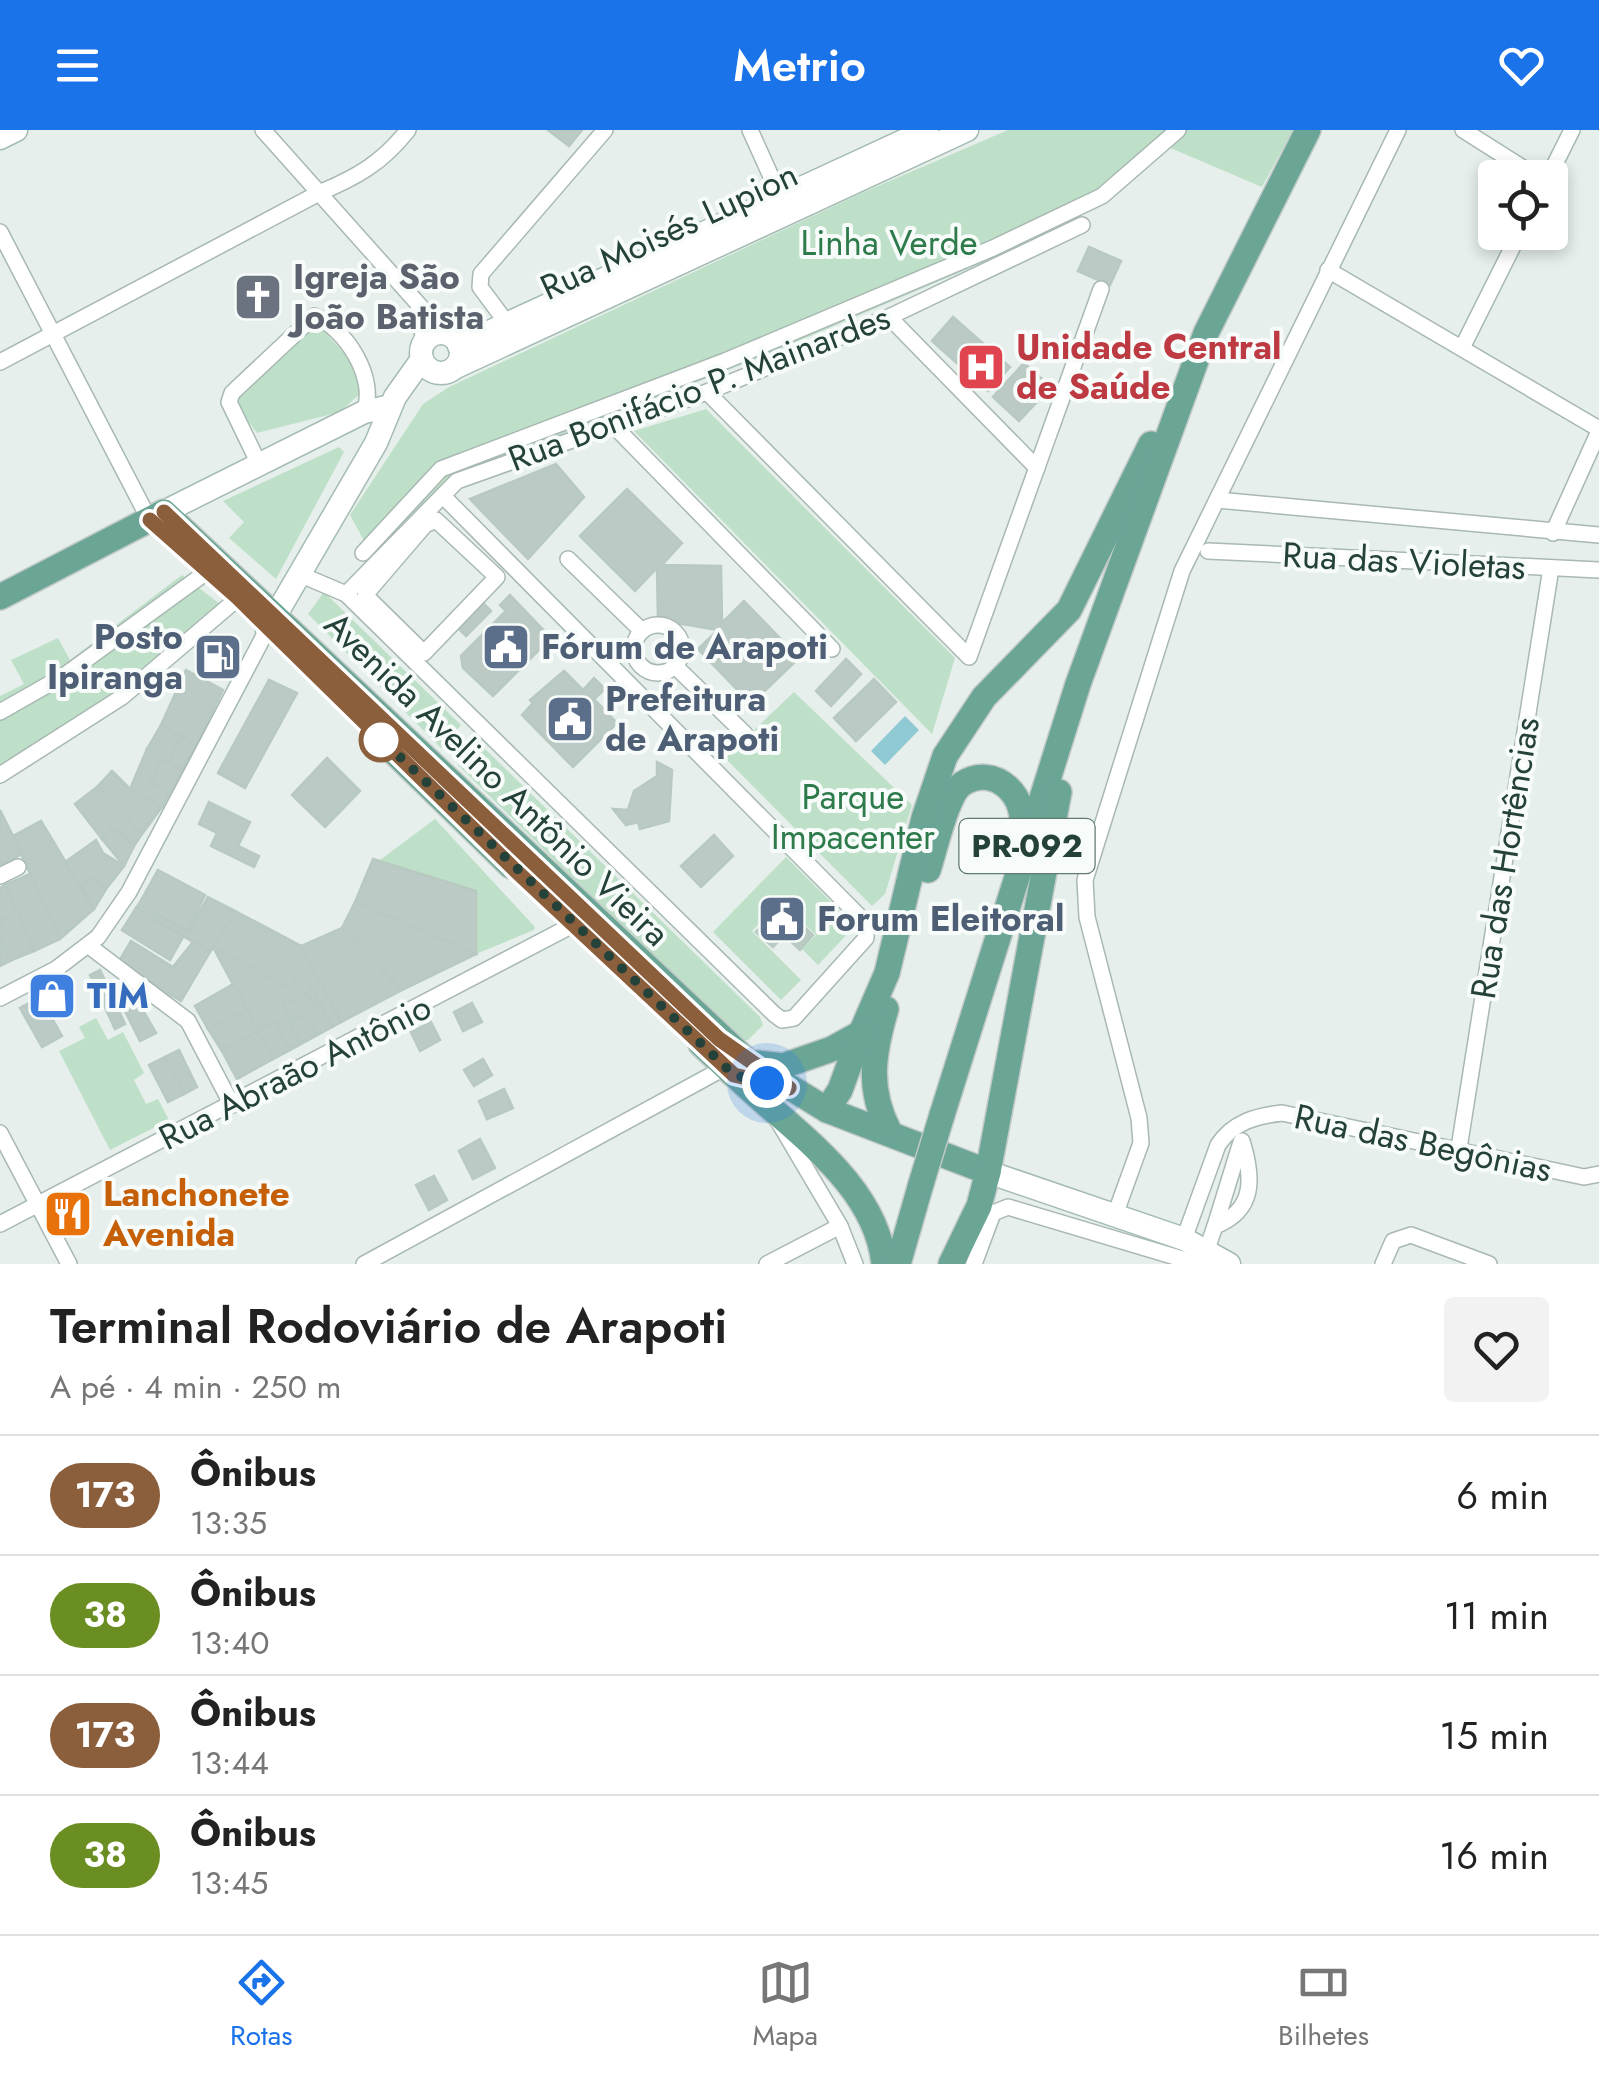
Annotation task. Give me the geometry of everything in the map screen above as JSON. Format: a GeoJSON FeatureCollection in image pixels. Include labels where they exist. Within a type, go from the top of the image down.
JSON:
{"type":"FeatureCollection","features":[{"type":"Feature","properties":{"kind":"main road","name":"PR-092"},"geometry":{"type":"LineString","coordinates":[[898,1264],[1078,684],[1206,333],[1308,130]]}},
{"type":"Feature","properties":{"kind":"main road"},"geometry":{"type":"LineString","coordinates":[[827,1110],[840,1090],[887,973],[924,818],[945,756],[984,697],[1069,610],[1160,425],[1186,390]]}},
{"type":"Feature","properties":{"kind":"main road"},"geometry":{"type":"LineString","coordinates":[[0,597],[157,516]]}},
{"type":"Feature","properties":{"kind":"main road","name":"Avenida Avelino Antônio Vieira"},"geometry":{"type":"LineString","coordinates":[[157,516],[736,1068],[789,1088],[827,1110],[890,1131],[988,1172]]}},
{"type":"Feature","properties":{"kind":"main road","name":"Avenida Avelino Antônio Vieira"},"geometry":{"type":"LineString","coordinates":[[216,571],[238,598],[272,622]]}},
{"type":"Feature","properties":{"kind":"main road"},"geometry":{"type":"LineString","coordinates":[[950,1264],[979,1206],[988,1172],[1078,684]]}},
{"type":"Feature","properties":{"kind":"main road"},"geometry":{"type":"LineString","coordinates":[[890,1131],[874,1090],[876,1044],[952,797],[960,785],[984,779],[1009,788],[1026,814],[984,966],[978,1008]]}},
{"type":"Feature","properties":{"kind":"main road"},"geometry":{"type":"LineString","coordinates":[[736,1068],[783,1066],[860,1033]]}},
{"type":"Feature","properties":{"kind":"main road"},"geometry":{"type":"LineString","coordinates":[[736,1068],[774,1112],[837,1172],[872,1214],[884,1264]]}},
{"type":"Feature","properties":{"kind":"street"},"geometry":{"type":"LineString","coordinates":[[263,130],[418,304],[441,354]]}},
{"type":"Feature","properties":{"kind":"street"},"geometry":{"type":"LineString","coordinates":[[0,362],[377,165],[408,130]]}},
{"type":"Feature","properties":{"kind":"street"},"geometry":{"type":"LineString","coordinates":[[509,326],[480,287],[481,274],[605,130]]}},
{"type":"Feature","properties":{"kind":"street"},"geometry":{"type":"LineString","coordinates":[[750,130],[785,207]]}},
{"type":"Feature","properties":{"kind":"street","name":"Rua Moisés Lupion"},"geometry":{"type":"LineString","coordinates":[[441,354],[785,207],[919,140],[966,130]]}},
{"type":"Feature","properties":{"kind":"street"},"geometry":{"type":"LineString","coordinates":[[363,553],[441,468],[725,361],[993,248],[1102,196],[1178,130]]}},
{"type":"Feature","properties":{"kind":"street"},"geometry":{"type":"LineString","coordinates":[[1114,1215],[1140,1143],[1139,1118],[1086,917],[1085,880],[1182,570],[1398,130]]}},
{"type":"Feature","properties":{"kind":"street"},"geometry":{"type":"LineString","coordinates":[[1463,130],[1510,160]]}},
{"type":"Feature","properties":{"kind":"street"},"geometry":{"type":"LineString","coordinates":[[1557,160],[1572,130]]}},
{"type":"Feature","properties":{"kind":"street","name":"Rua Moisés Lupion"},"geometry":{"type":"LineString","coordinates":[[272,622],[368,456],[393,401],[441,354],[785,207]]}},
{"type":"Feature","properties":{"kind":"street","name":"Rua Bonifácio P. Mainardes"},"geometry":{"type":"LineString","coordinates":[[346,594],[457,481],[707,392],[889,318],[1082,225]]}},
{"type":"Feature","properties":{"kind":"street"},"geometry":{"type":"LineString","coordinates":[[0,232],[134,494],[157,516],[341,423],[393,401]]}},
{"type":"Feature","properties":{"kind":"street"},"geometry":{"type":"LineString","coordinates":[[1462,348],[1511,250]]}},
{"type":"Feature","properties":{"kind":"street"},"geometry":{"type":"LineString","coordinates":[[1328,270],[1599,430],[1553,532]]}},
{"type":"Feature","properties":{"kind":"street"},"geometry":{"type":"LineString","coordinates":[[707,392],[969,657],[1100,289]]}},
{"type":"Feature","properties":{"kind":"street"},"geometry":{"type":"LineString","coordinates":[[259,464],[229,402],[232,392],[314,316],[359,359],[368,385],[364,412]]}},
{"type":"Feature","properties":{"kind":"street"},"geometry":{"type":"LineString","coordinates":[[889,318],[1037,468]]}},
{"type":"Feature","properties":{"kind":"street"},"geometry":{"type":"LineString","coordinates":[[341,423],[358,437],[368,456]]}},
{"type":"Feature","properties":{"kind":"street"},"geometry":{"type":"LineString","coordinates":[[612,424],[832,649]]}},
{"type":"Feature","properties":{"kind":"street"},"geometry":{"type":"LineString","coordinates":[[298,574],[346,594],[782,1020],[794,1018],[866,938],[866,923],[618,668],[443,496]]}},
{"type":"Feature","properties":{"kind":"street"},"geometry":{"type":"LineString","coordinates":[[1217,500],[1599,536]]}},
{"type":"Feature","properties":{"kind":"street"},"geometry":{"type":"LineString","coordinates":[[430,521],[442,524],[497,577],[424,654],[365,595],[430,521]]}},
{"type":"Feature","properties":{"kind":"street","name":"Rua das Violetas"},"geometry":{"type":"LineString","coordinates":[[1208,551],[1599,570]]}},
{"type":"Feature","properties":{"kind":"street"},"geometry":{"type":"LineString","coordinates":[[568,560],[642,631]]}},
{"type":"Feature","properties":{"kind":"street","name":"Rua das Hortências"},"geometry":{"type":"LineString","coordinates":[[1459,1148],[1551,568]]}},
{"type":"Feature","properties":{"kind":"street"},"geometry":{"type":"LineString","coordinates":[[0,712],[65,675],[216,571]]}},
{"type":"Feature","properties":{"kind":"street"},"geometry":{"type":"LineString","coordinates":[[0,774],[122,697],[238,598]]}},
{"type":"Feature","properties":{"kind":"street"},"geometry":{"type":"LineString","coordinates":[[0,998],[89,946],[129,892],[272,622]]}},
{"type":"Feature","properties":{"kind":"street"},"geometry":{"type":"LineString","coordinates":[[652,672],[635,656],[635,643],[642,631],[656,624],[677,633],[683,648],[676,667]]}},
{"type":"Feature","properties":{"kind":"street"},"geometry":{"type":"LineString","coordinates":[[618,668],[635,656]]}},
{"type":"Feature","properties":{"kind":"street"},"geometry":{"type":"LineString","coordinates":[[640,691],[652,672],[676,667]]}},
{"type":"Feature","properties":{"kind":"street"},"geometry":{"type":"LineString","coordinates":[[676,667],[745,734]]}},
{"type":"Feature","properties":{"kind":"street"},"geometry":{"type":"LineString","coordinates":[[0,876],[18,867]]}},
{"type":"Feature","properties":{"kind":"street","name":"Rua Abraão Antônio"},"geometry":{"type":"LineString","coordinates":[[0,1224],[580,921]]}},
{"type":"Feature","properties":{"kind":"street"},"geometry":{"type":"LineString","coordinates":[[89,946],[188,1021],[232,1104]]}},
{"type":"Feature","properties":{"kind":"street"},"geometry":{"type":"LineString","coordinates":[[364,1264],[736,1068]]}},
{"type":"Feature","properties":{"kind":"street"},"geometry":{"type":"LineString","coordinates":[[774,1112],[840,1226],[854,1264]]}},
{"type":"Feature","properties":{"kind":"street","name":"Rua das Begônias"},"geometry":{"type":"LineString","coordinates":[[1197,1249],[1218,1145],[1226,1133],[1249,1119],[1282,1112],[1584,1177],[1599,1174]]}},
{"type":"Feature","properties":{"kind":"street","name":"Rua das Begônias"},"geometry":{"type":"LineString","coordinates":[[1197,1249],[1215,1226],[1249,1119]]}},
{"type":"Feature","properties":{"kind":"street"},"geometry":{"type":"LineString","coordinates":[[0,1133],[69,1264]]}},
{"type":"Feature","properties":{"kind":"street","name":"Avenida Avelino Antônio Vieira"},"geometry":{"type":"LineString","coordinates":[[988,1172],[1114,1215],[1229,1264]]}},
{"type":"Feature","properties":{"kind":"street"},"geometry":{"type":"LineString","coordinates":[[970,1264],[979,1206]]}},
{"type":"Feature","properties":{"kind":"street"},"geometry":{"type":"LineString","coordinates":[[970,1264],[992,1213],[1008,1207],[1197,1249]]}},
{"type":"Feature","properties":{"kind":"street"},"geometry":{"type":"LineString","coordinates":[[767,1264],[840,1226]]}},
{"type":"Feature","properties":{"kind":"street"},"geometry":{"type":"LineString","coordinates":[[1383,1264],[1393,1242],[1411,1235],[1489,1264]]}},
{"type":"Feature","properties":{"kind":"green space","name":"Linha Verde"},"geometry":{"type":"Polygon","coordinates":[[[1008,130],[1293,130],[1262,187],[1168,147],[1104,202],[982,263],[754,360],[455,475],[373,557],[350,515],[423,404],[449,387],[864,192],[1008,130]]]}},
{"type":"Feature","properties":{"kind":"green space"},"geometry":{"type":"Polygon","coordinates":[[[317,324],[355,364],[364,390],[340,412],[257,433],[234,403],[236,397],[317,324]]]}},
{"type":"Feature","properties":{"kind":"green space"},"geometry":{"type":"Polygon","coordinates":[[[706,409],[955,658],[932,734],[634,431],[706,409]]]}},
{"type":"Feature","properties":{"kind":"green space"},"geometry":{"type":"Polygon","coordinates":[[[339,447],[344,452],[276,579],[229,538],[244,522],[223,501],[339,447]]]}},
{"type":"Feature","properties":{"kind":"green space"},"geometry":{"type":"Polygon","coordinates":[[[182,575],[220,604],[84,716],[0,766],[0,696],[24,684],[11,660],[58,638],[70,660],[182,575]]]}},
{"type":"Feature","properties":{"kind":"green space"},"geometry":{"type":"Polygon","coordinates":[[[324,592],[461,725],[441,748],[308,614],[324,592]]]}},
{"type":"Feature","properties":{"kind":"green space","name":"Parque Impacenter"},"geometry":{"type":"Polygon","coordinates":[[[794,692],[912,805],[885,894],[872,906],[725,758],[794,692]]]}},
{"type":"Feature","properties":{"kind":"green space"},"geometry":{"type":"Polygon","coordinates":[[[480,744],[760,1017],[763,1025],[748,1040],[738,1041],[458,765],[480,744]]]}},
{"type":"Feature","properties":{"kind":"green space"},"geometry":{"type":"Polygon","coordinates":[[[435,819],[534,930],[476,954],[475,891],[380,860],[435,819]]]}},
{"type":"Feature","properties":{"kind":"green space"},"geometry":{"type":"Polygon","coordinates":[[[786,857],[855,926],[818,965],[802,949],[816,935],[781,901],[752,931],[801,980],[781,1000],[713,932],[786,857]]]}},
{"type":"Feature","properties":{"kind":"green space"},"geometry":{"type":"Polygon","coordinates":[[[96,1018],[108,1040],[123,1032],[144,1073],[134,1080],[146,1104],[158,1099],[169,1120],[110,1150],[59,1051],[85,1038],[79,1027],[96,1018]]]}},
{"type":"Feature","properties":{"kind":"water"},"geometry":{"type":"Polygon","coordinates":[[[905,716],[919,730],[885,765],[871,751],[905,716]]]}},
{"type":"Feature","properties":{"kind":"building"},"geometry":{"type":"Polygon","coordinates":[[[548,130],[582,130],[569,146],[548,130]]]}},
{"type":"Feature","properties":{"kind":"building"},"geometry":{"type":"Polygon","coordinates":[[[1089,247],[1121,261],[1110,285],[1078,271],[1089,247]]]}},
{"type":"Feature","properties":{"kind":"building","name":"Unidade Central de Saúde"},"geometry":{"type":"Polygon","coordinates":[[[953,317],[1010,367],[988,391],[932,341],[953,317]]]}},
{"type":"Feature","properties":{"kind":"building"},"geometry":{"type":"Polygon","coordinates":[[[1024,363],[1051,387],[1019,421],[993,397],[1024,363]]]}},
{"type":"Feature","properties":{"kind":"building"},"geometry":{"type":"Polygon","coordinates":[[[556,464],[584,497],[528,559],[470,499],[556,464]]]}},
{"type":"Feature","properties":{"kind":"building"},"geometry":{"type":"Polygon","coordinates":[[[627,489],[682,543],[662,565],[721,566],[722,623],[744,601],[799,658],[751,704],[698,649],[718,630],[658,620],[657,568],[635,591],[580,536],[627,489]]]}},
{"type":"Feature","properties":{"kind":"building","name":"Fórum de Arapoti"},"geometry":{"type":"Polygon","coordinates":[[[510,595],[551,638],[493,696],[463,668],[461,656],[506,611],[500,605],[510,595]]]}},
{"type":"Feature","properties":{"kind":"building"},"geometry":{"type":"Polygon","coordinates":[[[481,601],[491,611],[466,636],[456,626],[481,601]]]}},
{"type":"Feature","properties":{"kind":"building"},"geometry":{"type":"Polygon","coordinates":[[[846,659],[861,674],[831,706],[816,691],[846,659]]]}},
{"type":"Feature","properties":{"kind":"building"},"geometry":{"type":"Polygon","coordinates":[[[186,670],[223,690],[196,745],[161,725],[186,670]]]}},
{"type":"Feature","properties":{"kind":"building","name":"Prefeitura de Arapoti"},"geometry":{"type":"Polygon","coordinates":[[[564,671],[583,690],[594,678],[605,689],[594,699],[617,723],[573,767],[522,715],[533,703],[530,700],[564,671]]]}},
{"type":"Feature","properties":{"kind":"building"},"geometry":{"type":"Polygon","coordinates":[[[874,679],[896,702],[856,741],[834,718],[874,679]]]}},
{"type":"Feature","properties":{"kind":"building"},"geometry":{"type":"Polygon","coordinates":[[[269,680],[297,693],[245,788],[218,773],[269,680]]]}},
{"type":"Feature","properties":{"kind":"building"},"geometry":{"type":"Polygon","coordinates":[[[161,725],[181,737],[168,763],[147,749],[161,725]]]}},
{"type":"Feature","properties":{"kind":"building"},"geometry":{"type":"Polygon","coordinates":[[[181,737],[196,745],[182,770],[168,763],[181,737]]]}},
{"type":"Feature","properties":{"kind":"building"},"geometry":{"type":"Polygon","coordinates":[[[147,749],[162,759],[151,782],[170,793],[162,807],[130,789],[147,749]]]}},
{"type":"Feature","properties":{"kind":"building"},"geometry":{"type":"Polygon","coordinates":[[[327,758],[360,791],[325,827],[292,795],[327,758]]]}},
{"type":"Feature","properties":{"kind":"building"},"geometry":{"type":"Polygon","coordinates":[[[162,759],[182,770],[170,793],[151,782],[162,759]]]}},
{"type":"Feature","properties":{"kind":"building"},"geometry":{"type":"Polygon","coordinates":[[[657,762],[672,770],[669,821],[640,829],[638,822],[626,825],[613,809],[628,810],[634,791],[657,776],[657,762]]]}},
{"type":"Feature","properties":{"kind":"building"},"geometry":{"type":"Polygon","coordinates":[[[112,771],[130,789],[162,807],[142,834],[97,787],[112,771]]]}},
{"type":"Feature","properties":{"kind":"building"},"geometry":{"type":"Polygon","coordinates":[[[97,787],[142,834],[134,846],[112,827],[102,839],[75,804],[97,787]]]}},
{"type":"Feature","properties":{"kind":"building"},"geometry":{"type":"Polygon","coordinates":[[[209,802],[250,822],[238,846],[259,856],[254,867],[211,846],[217,833],[199,824],[209,802]]]}},
{"type":"Feature","properties":{"kind":"building"},"geometry":{"type":"Polygon","coordinates":[[[0,810],[22,854],[0,865],[0,810]]]}},
{"type":"Feature","properties":{"kind":"building"},"geometry":{"type":"Polygon","coordinates":[[[41,821],[94,909],[60,939],[13,836],[41,821]]]}},
{"type":"Feature","properties":{"kind":"building"},"geometry":{"type":"Polygon","coordinates":[[[112,827],[134,846],[124,866],[102,839],[112,827]]]}},
{"type":"Feature","properties":{"kind":"building"},"geometry":{"type":"Polygon","coordinates":[[[714,835],[733,856],[701,887],[681,866],[714,835]]]}},
{"type":"Feature","properties":{"kind":"building"},"geometry":{"type":"Polygon","coordinates":[[[96,840],[103,853],[124,866],[106,889],[90,877],[81,888],[65,862],[96,840]]]}},
{"type":"Feature","properties":{"kind":"building"},"geometry":{"type":"Polygon","coordinates":[[[373,859],[476,891],[476,954],[355,902],[373,859]]]}},
{"type":"Feature","properties":{"kind":"building"},"geometry":{"type":"Polygon","coordinates":[[[158,870],[205,895],[188,930],[139,904],[158,870]]]}},
{"type":"Feature","properties":{"kind":"building"},"geometry":{"type":"Polygon","coordinates":[[[30,874],[60,939],[34,951],[5,885],[30,874]]]}},
{"type":"Feature","properties":{"kind":"building"},"geometry":{"type":"Polygon","coordinates":[[[90,877],[106,889],[94,909],[81,888],[90,877]]]}},
{"type":"Feature","properties":{"kind":"building"},"geometry":{"type":"Polygon","coordinates":[[[5,885],[18,913],[0,921],[0,888],[5,885]]]}},
{"type":"Feature","properties":{"kind":"building"},"geometry":{"type":"Polygon","coordinates":[[[208,897],[237,912],[210,952],[136,908],[139,904],[188,932],[208,897]]]}},
{"type":"Feature","properties":{"kind":"building"},"geometry":{"type":"Polygon","coordinates":[[[355,902],[476,954],[402,990],[342,928],[355,902]]]}},
{"type":"Feature","properties":{"kind":"building","name":"Forum Eleitoral"},"geometry":{"type":"Polygon","coordinates":[[[781,905],[813,935],[800,950],[784,935],[773,947],[756,932],[781,905]]]}},
{"type":"Feature","properties":{"kind":"building"},"geometry":{"type":"Polygon","coordinates":[[[136,908],[183,937],[170,960],[122,930],[136,908]]]}},
{"type":"Feature","properties":{"kind":"building"},"geometry":{"type":"Polygon","coordinates":[[[237,912],[301,946],[341,1022],[332,1027],[302,971],[289,988],[213,947],[237,912]]]}},
{"type":"Feature","properties":{"kind":"building"},"geometry":{"type":"Polygon","coordinates":[[[18,913],[34,951],[12,960],[0,936],[0,921],[18,913]]]}},
{"type":"Feature","properties":{"kind":"building"},"geometry":{"type":"Polygon","coordinates":[[[342,928],[402,990],[341,1022],[301,946],[342,928]]]}},
{"type":"Feature","properties":{"kind":"building"},"geometry":{"type":"Polygon","coordinates":[[[0,936],[12,960],[0,966],[0,936]]]}},
{"type":"Feature","properties":{"kind":"building"},"geometry":{"type":"Polygon","coordinates":[[[131,941],[173,967],[193,942],[210,952],[181,1001],[118,963],[131,941]]]}},
{"type":"Feature","properties":{"kind":"building"},"geometry":{"type":"Polygon","coordinates":[[[213,947],[289,988],[302,971],[332,1027],[290,1050],[275,1022],[258,1031],[213,947]]]}},
{"type":"Feature","properties":{"kind":"building"},"geometry":{"type":"Polygon","coordinates":[[[100,970],[125,1024],[115,1029],[90,975],[100,970]]]}},
{"type":"Feature","properties":{"kind":"building"},"geometry":{"type":"Polygon","coordinates":[[[235,983],[248,1010],[208,1029],[195,1006],[235,983]]]}},
{"type":"Feature","properties":{"kind":"building"},"geometry":{"type":"Polygon","coordinates":[[[308,993],[316,1009],[291,1021],[283,1004],[308,993]]]}},
{"type":"Feature","properties":{"kind":"building"},"geometry":{"type":"Polygon","coordinates":[[[40,997],[62,1036],[42,1047],[20,1008],[40,997]]]}},
{"type":"Feature","properties":{"kind":"building"},"geometry":{"type":"Polygon","coordinates":[[[137,1000],[156,1033],[140,1041],[123,1007],[137,1000]]]}},
{"type":"Feature","properties":{"kind":"building"},"geometry":{"type":"Polygon","coordinates":[[[472,1003],[482,1022],[463,1031],[454,1012],[472,1003]]]}},
{"type":"Feature","properties":{"kind":"building"},"geometry":{"type":"Polygon","coordinates":[[[248,1010],[258,1031],[222,1051],[208,1029],[248,1010]]]}},
{"type":"Feature","properties":{"kind":"building"},"geometry":{"type":"Polygon","coordinates":[[[307,1015],[316,1034],[300,1042],[290,1023],[307,1015]]]}},
{"type":"Feature","properties":{"kind":"building"},"geometry":{"type":"Polygon","coordinates":[[[275,1022],[290,1050],[273,1059],[258,1031],[275,1022]]]}},
{"type":"Feature","properties":{"kind":"building"},"geometry":{"type":"Polygon","coordinates":[[[431,1022],[440,1040],[420,1051],[411,1032],[431,1022]]]}},
{"type":"Feature","properties":{"kind":"building"},"geometry":{"type":"Polygon","coordinates":[[[258,1031],[273,1059],[237,1079],[222,1051],[258,1031]]]}},
{"type":"Feature","properties":{"kind":"building"},"geometry":{"type":"Polygon","coordinates":[[[179,1050],[197,1087],[184,1094],[165,1057],[179,1050]]]}},
{"type":"Feature","properties":{"kind":"building"},"geometry":{"type":"Polygon","coordinates":[[[165,1057],[184,1094],[168,1102],[149,1065],[165,1057]]]}},
{"type":"Feature","properties":{"kind":"building"},"geometry":{"type":"Polygon","coordinates":[[[483,1059],[492,1075],[474,1086],[464,1070],[483,1059]]]}},
{"type":"Feature","properties":{"kind":"building"},"geometry":{"type":"Polygon","coordinates":[[[504,1089],[513,1108],[487,1119],[479,1101],[504,1089]]]}},
{"type":"Feature","properties":{"kind":"building"},"geometry":{"type":"Polygon","coordinates":[[[480,1139],[495,1168],[473,1179],[459,1151],[480,1139]]]}},
{"type":"Feature","properties":{"kind":"building"},"geometry":{"type":"Polygon","coordinates":[[[434,1176],[447,1200],[429,1210],[416,1185],[434,1176]]]}},
{"type":"Feature","properties":{"kind":"bus line","name":"173"},"geometry":{"type":"LineString","coordinates":[[150,520],[238,598],[429,788],[734,1075],[789,1088],[719,1039],[226,566],[164,512]]}},
{"type":"Feature","properties":{"kind":"place","name":"Igreja São João Batista"},"geometry":{"type":"Point","coordinates":[258,297]}},
{"type":"Feature","properties":{"kind":"place","name":"Unidade Central de Saúde"},"geometry":{"type":"Point","coordinates":[981,367]}},
{"type":"Feature","properties":{"kind":"place","name":"Fórum de Arapoti"},"geometry":{"type":"Point","coordinates":[506,647]}},
{"type":"Feature","properties":{"kind":"place","name":"Posto Ipiranga"},"geometry":{"type":"Point","coordinates":[218,657]}},
{"type":"Feature","properties":{"kind":"place","name":"Prefeitura de Arapoti"},"geometry":{"type":"Point","coordinates":[570,719]}},
{"type":"Feature","properties":{"kind":"place","name":"Forum Eleitoral"},"geometry":{"type":"Point","coordinates":[782,919]}},
{"type":"Feature","properties":{"kind":"place","name":"TIM"},"geometry":{"type":"Point","coordinates":[52,996]}},
{"type":"Feature","properties":{"kind":"place","name":"Lanchonete Avenida"},"geometry":{"type":"Point","coordinates":[68,1214]}},
{"type":"Feature","properties":{"kind":"route"},"geometry":{"type":"LineString","coordinates":[[381,740],[378,736],[572,925],[734,1075],[767,1083]]}}]}
